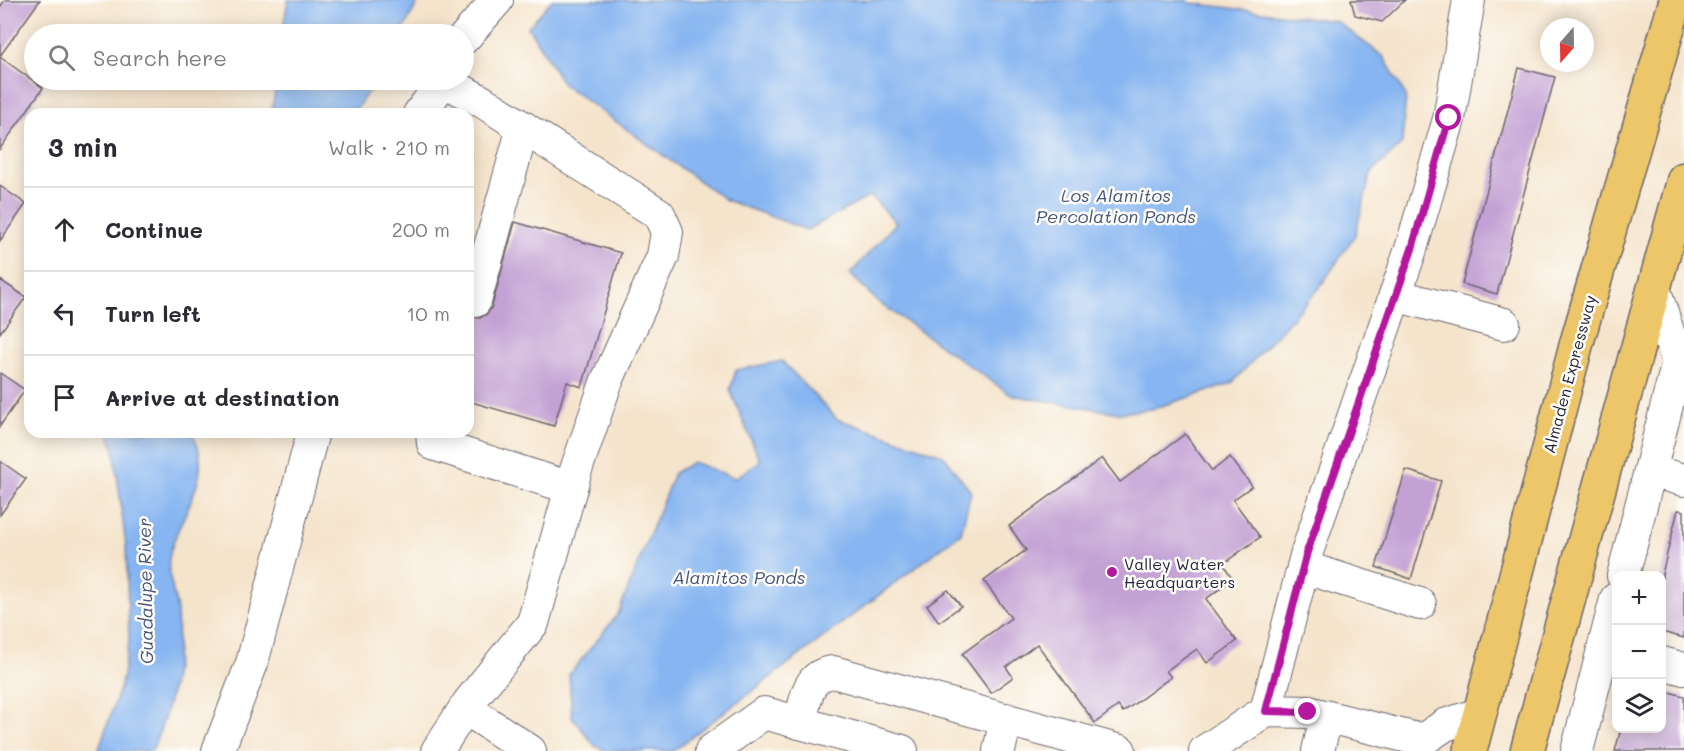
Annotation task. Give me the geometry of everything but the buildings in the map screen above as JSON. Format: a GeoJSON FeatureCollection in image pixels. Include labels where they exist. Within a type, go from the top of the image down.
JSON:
{"type":"FeatureCollection","features":[{"type":"Feature","properties":{"kind":"main road","name":"Almaden Expressway"},"geometry":{"type":"LineString","coordinates":[[1470,751],[1583,320],[1676,0]]}},
{"type":"Feature","properties":{"kind":"main road"},"geometry":{"type":"LineString","coordinates":[[1527,751],[1684,179]]}},
{"type":"Feature","properties":{"kind":"street"},"geometry":{"type":"LineString","coordinates":[[474,26],[497,0]]}},
{"type":"Feature","properties":{"kind":"street"},"geometry":{"type":"LineString","coordinates":[[1266,711],[1303,567],[1412,249],[1449,118],[1469,0]]}},
{"type":"Feature","properties":{"kind":"street"},"geometry":{"type":"LineString","coordinates":[[423,108],[436,90]]}},
{"type":"Feature","properties":{"kind":"street"},"geometry":{"type":"LineString","coordinates":[[437,751],[465,708],[533,623],[571,488],[606,383],[663,256],[667,232],[659,214],[483,102],[460,90]]}},
{"type":"Feature","properties":{"kind":"street"},"geometry":{"type":"LineString","coordinates":[[475,301],[523,127]]}},
{"type":"Feature","properties":{"kind":"street"},"geometry":{"type":"LineString","coordinates":[[1624,571],[1678,362],[1654,288]]}},
{"type":"Feature","properties":{"kind":"street"},"geometry":{"type":"LineString","coordinates":[[1395,295],[1504,324]]}},
{"type":"Feature","properties":{"kind":"street"},"geometry":{"type":"LineString","coordinates":[[218,751],[252,663],[311,438]]}},
{"type":"Feature","properties":{"kind":"street"},"geometry":{"type":"LineString","coordinates":[[432,438],[433,444],[571,488]]}},
{"type":"Feature","properties":{"kind":"street"},"geometry":{"type":"LineString","coordinates":[[1650,471],[1684,480]]}},
{"type":"Feature","properties":{"kind":"street"},"geometry":{"type":"LineString","coordinates":[[1303,567],[1420,604]]}},
{"type":"Feature","properties":{"kind":"street"},"geometry":{"type":"LineString","coordinates":[[1577,751],[1610,650],[1613,625]]}},
{"type":"Feature","properties":{"kind":"street"},"geometry":{"type":"LineString","coordinates":[[1666,664],[1684,669]]}},
{"type":"Feature","properties":{"kind":"street"},"geometry":{"type":"LineString","coordinates":[[800,723],[812,682],[820,673],[833,672],[1120,751]]}},
{"type":"Feature","properties":{"kind":"street"},"geometry":{"type":"LineString","coordinates":[[465,708],[530,751]]}},
{"type":"Feature","properties":{"kind":"street"},"geometry":{"type":"LineString","coordinates":[[1205,751],[1266,711],[1308,712],[1322,735],[1378,751]]}},
{"type":"Feature","properties":{"kind":"street"},"geometry":{"type":"LineString","coordinates":[[711,751],[764,713],[902,751]]}},
{"type":"Feature","properties":{"kind":"street"},"geometry":{"type":"LineString","coordinates":[[1322,735],[1427,738],[1445,725],[1479,714]]}},
{"type":"Feature","properties":{"kind":"street"},"geometry":{"type":"LineString","coordinates":[[999,751],[1006,719]]}},
{"type":"Feature","properties":{"kind":"water"},"geometry":{"type":"Polygon","coordinates":[[[288,0],[419,0],[406,24],[284,24],[288,0]]]}},
{"type":"Feature","properties":{"kind":"water","name":"Los Alamitos Percolation Ponds"},"geometry":{"type":"Polygon","coordinates":[[[552,0],[1187,0],[1191,3],[1336,21],[1384,57],[1406,96],[1402,144],[1371,173],[1355,235],[1318,290],[1231,384],[1152,409],[1120,413],[1011,395],[877,301],[850,274],[896,223],[871,196],[807,230],[726,200],[563,84],[528,27],[552,0]]]}},
{"type":"Feature","properties":{"kind":"water"},"geometry":{"type":"Polygon","coordinates":[[[275,90],[369,90],[357,108],[272,108],[275,90]]]}},
{"type":"Feature","properties":{"kind":"water","name":"Alamitos Ponds"},"geometry":{"type":"Polygon","coordinates":[[[782,361],[837,419],[943,455],[971,492],[961,533],[673,751],[607,751],[595,746],[572,717],[569,675],[618,614],[674,473],[693,462],[735,478],[760,461],[730,390],[736,370],[782,361]]]}},
{"type":"Feature","properties":{"kind":"water","name":"Guadalupe River"},"geometry":{"type":"Polygon","coordinates":[[[110,438],[194,438],[199,449],[198,481],[174,541],[168,564],[177,612],[177,648],[169,701],[152,751],[98,751],[121,685],[129,642],[126,546],[114,449],[110,438]]]}},
{"type":"Feature","properties":{"kind":"place","name":"Valley Water Headquarters"},"geometry":{"type":"Point","coordinates":[1112,572]}},
{"type":"Feature","properties":{"kind":"route"},"geometry":{"type":"LineString","coordinates":[[1308,712],[1266,711],[1307,552],[1412,249],[1449,118]]}}]}
